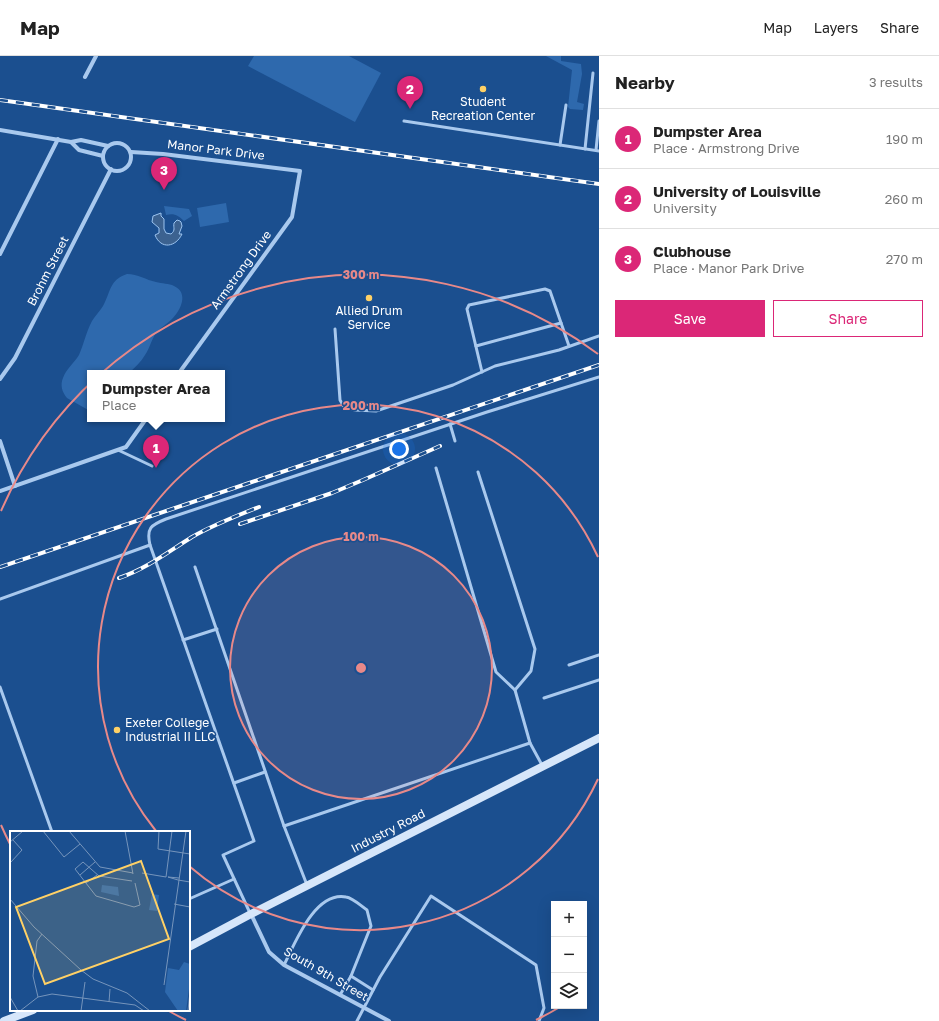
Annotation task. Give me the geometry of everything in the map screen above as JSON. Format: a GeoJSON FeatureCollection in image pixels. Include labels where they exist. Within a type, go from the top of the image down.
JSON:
{"type":"FeatureCollection","features":[{"type":"Feature","properties":{"kind":"main road","name":"Industry Road"},"geometry":{"type":"LineString","coordinates":[[190,946],[251,914],[599,738]]}},
{"type":"Feature","properties":{"kind":"main road"},"geometry":{"type":"LineString","coordinates":[[4,1021],[30,1011]]}},
{"type":"Feature","properties":{"kind":"street"},"geometry":{"type":"LineString","coordinates":[[84,77],[96,56]]}},
{"type":"Feature","properties":{"kind":"street","name":"Manor Park Drive"},"geometry":{"type":"LineString","coordinates":[[0,130],[71,142],[81,140],[108,146],[118,143],[128,147],[131,152],[163,154],[300,170]]}},
{"type":"Feature","properties":{"kind":"street"},"geometry":{"type":"LineString","coordinates":[[0,254],[58,139]]}},
{"type":"Feature","properties":{"kind":"street","name":"Manor Park Drive"},"geometry":{"type":"LineString","coordinates":[[71,142],[79,150],[103,156]]}},
{"type":"Feature","properties":{"kind":"street"},"geometry":{"type":"LineString","coordinates":[[108,146],[103,156],[107,166],[116,171],[122,170],[130,163],[131,152]]}},
{"type":"Feature","properties":{"kind":"street","name":"Brohm Street"},"geometry":{"type":"LineString","coordinates":[[0,379],[15,358],[111,169]]}},
{"type":"Feature","properties":{"kind":"street","name":"Armstrong Drive"},"geometry":{"type":"LineString","coordinates":[[181,370],[292,217],[300,170]]}},
{"type":"Feature","properties":{"kind":"street"},"geometry":{"type":"LineString","coordinates":[[0,491],[126,447],[144,422]]}},
{"type":"Feature","properties":{"kind":"street"},"geometry":{"type":"LineString","coordinates":[[0,441],[15,486]]}},
{"type":"Feature","properties":{"kind":"street","name":"South 9th Street"},"geometry":{"type":"LineString","coordinates":[[251,914],[269,952],[284,965],[389,1021]]}},
{"type":"Feature","properties":{"kind":"lane"},"geometry":{"type":"LineString","coordinates":[[585,149],[593,74]]}},
{"type":"Feature","properties":{"kind":"lane"},"geometry":{"type":"LineString","coordinates":[[560,145],[566,105]]}},
{"type":"Feature","properties":{"kind":"lane"},"geometry":{"type":"LineString","coordinates":[[404,121],[598,151],[599,121]]}},
{"type":"Feature","properties":{"kind":"lane"},"geometry":{"type":"LineString","coordinates":[[482,372],[467,308],[469,305],[545,290],[550,291],[569,346]]}},
{"type":"Feature","properties":{"kind":"lane"},"geometry":{"type":"LineString","coordinates":[[476,346],[561,323]]}},
{"type":"Feature","properties":{"kind":"lane"},"geometry":{"type":"LineString","coordinates":[[335,328],[340,400],[344,407],[355,410],[376,411],[453,385],[495,366],[559,350],[599,336]]}},
{"type":"Feature","properties":{"kind":"lane"},"geometry":{"type":"LineString","coordinates":[[251,914],[223,855],[254,840],[150,545],[148,535],[150,530],[157,522],[450,424],[599,377]]}},
{"type":"Feature","properties":{"kind":"lane"},"geometry":{"type":"LineString","coordinates":[[450,424],[455,441]]}},
{"type":"Feature","properties":{"kind":"lane"},"geometry":{"type":"LineString","coordinates":[[118,450],[152,466]]}},
{"type":"Feature","properties":{"kind":"lane"},"geometry":{"type":"LineString","coordinates":[[436,468],[496,672],[515,690],[530,743],[543,767]]}},
{"type":"Feature","properties":{"kind":"lane"},"geometry":{"type":"LineString","coordinates":[[478,472],[535,649],[531,671],[515,690]]}},
{"type":"Feature","properties":{"kind":"lane"},"geometry":{"type":"LineString","coordinates":[[0,599],[150,545]]}},
{"type":"Feature","properties":{"kind":"lane"},"geometry":{"type":"LineString","coordinates":[[195,566],[265,772],[307,886]]}},
{"type":"Feature","properties":{"kind":"lane"},"geometry":{"type":"LineString","coordinates":[[183,640],[217,629]]}},
{"type":"Feature","properties":{"kind":"lane"},"geometry":{"type":"LineString","coordinates":[[569,665],[599,655]]}},
{"type":"Feature","properties":{"kind":"lane"},"geometry":{"type":"LineString","coordinates":[[544,698],[599,680]]}},
{"type":"Feature","properties":{"kind":"lane"},"geometry":{"type":"LineString","coordinates":[[0,686],[52,831]]}},
{"type":"Feature","properties":{"kind":"lane"},"geometry":{"type":"LineString","coordinates":[[284,826],[530,743]]}},
{"type":"Feature","properties":{"kind":"lane"},"geometry":{"type":"LineString","coordinates":[[234,783],[265,772]]}},
{"type":"Feature","properties":{"kind":"lane"},"geometry":{"type":"LineString","coordinates":[[190,899],[234,879]]}},
{"type":"Feature","properties":{"kind":"lane"},"geometry":{"type":"LineString","coordinates":[[357,1021],[373,990],[431,896],[536,965],[544,1008],[539,1021]]}},
{"type":"Feature","properties":{"kind":"lane"},"geometry":{"type":"LineString","coordinates":[[284,965],[302,930],[317,908],[332,898],[347,897],[367,910],[371,926],[351,976],[340,995]]}},
{"type":"Feature","properties":{"kind":"lane"},"geometry":{"type":"LineString","coordinates":[[351,976],[373,990]]}},
{"type":"Feature","properties":{"kind":"shaded area"},"geometry":{"type":"Polygon","coordinates":[[[254,56],[349,56],[381,73],[355,122],[248,66],[254,56]]]}},
{"type":"Feature","properties":{"kind":"shaded area"},"geometry":{"type":"Polygon","coordinates":[[[546,56],[561,56],[561,61],[581,64],[582,74],[577,102],[584,104],[583,110],[570,109],[568,107],[572,70],[546,56]]]}},
{"type":"Feature","properties":{"kind":"shaded area"},"geometry":{"type":"Polygon","coordinates":[[[226,203],[229,222],[200,227],[197,208],[226,203]]]}},
{"type":"Feature","properties":{"kind":"shaded area"},"geometry":{"type":"Polygon","coordinates":[[[164,206],[189,209],[192,216],[184,221],[176,215],[166,215],[164,206]]]}},
{"type":"Feature","properties":{"kind":"shaded area"},"geometry":{"type":"Polygon","coordinates":[[[161,213],[161,216],[164,219],[164,229],[166,233],[173,233],[174,223],[177,220],[181,222],[182,226],[179,234],[182,234],[176,242],[172,244],[165,245],[161,243],[155,235],[159,233],[159,228],[152,222],[153,216],[161,213]]]}},
{"type":"Feature","properties":{"kind":"shaded area"},"geometry":{"type":"Polygon","coordinates":[[[127,274],[135,275],[158,283],[170,284],[179,289],[181,293],[181,306],[170,321],[156,333],[143,358],[132,370],[87,370],[87,409],[67,398],[62,388],[62,381],[64,375],[79,355],[90,325],[106,301],[111,287],[121,277],[127,274]]]}},
{"type":"Feature","properties":{"kind":"railway"},"geometry":{"type":"LineString","coordinates":[[0,100],[599,184]]}},
{"type":"Feature","properties":{"kind":"railway"},"geometry":{"type":"LineString","coordinates":[[0,567],[599,365]]}},
{"type":"Feature","properties":{"kind":"railway"},"geometry":{"type":"LineString","coordinates":[[240,524],[332,493],[440,446]]}},
{"type":"Feature","properties":{"kind":"railway"},"geometry":{"type":"LineString","coordinates":[[119,578],[148,565],[192,537],[259,507]]}},
{"type":"Feature","properties":{"kind":"place","name":"Student Recreation Center"},"geometry":{"type":"Point","coordinates":[483,89]}},
{"type":"Feature","properties":{"kind":"place","name":"University of Louisville"},"geometry":{"type":"Point","coordinates":[410,109]}},
{"type":"Feature","properties":{"kind":"place","name":"Clubhouse"},"geometry":{"type":"Point","coordinates":[164,190]}},
{"type":"Feature","properties":{"kind":"place","name":"Allied Drum Service"},"geometry":{"type":"Point","coordinates":[369,298]}},
{"type":"Feature","properties":{"kind":"place","name":"Dumpster Area"},"geometry":{"type":"Point","coordinates":[156,468]}},
{"type":"Feature","properties":{"kind":"place","name":"Exeter College Industrial II LLC"},"geometry":{"type":"Point","coordinates":[117,730]}}]}
